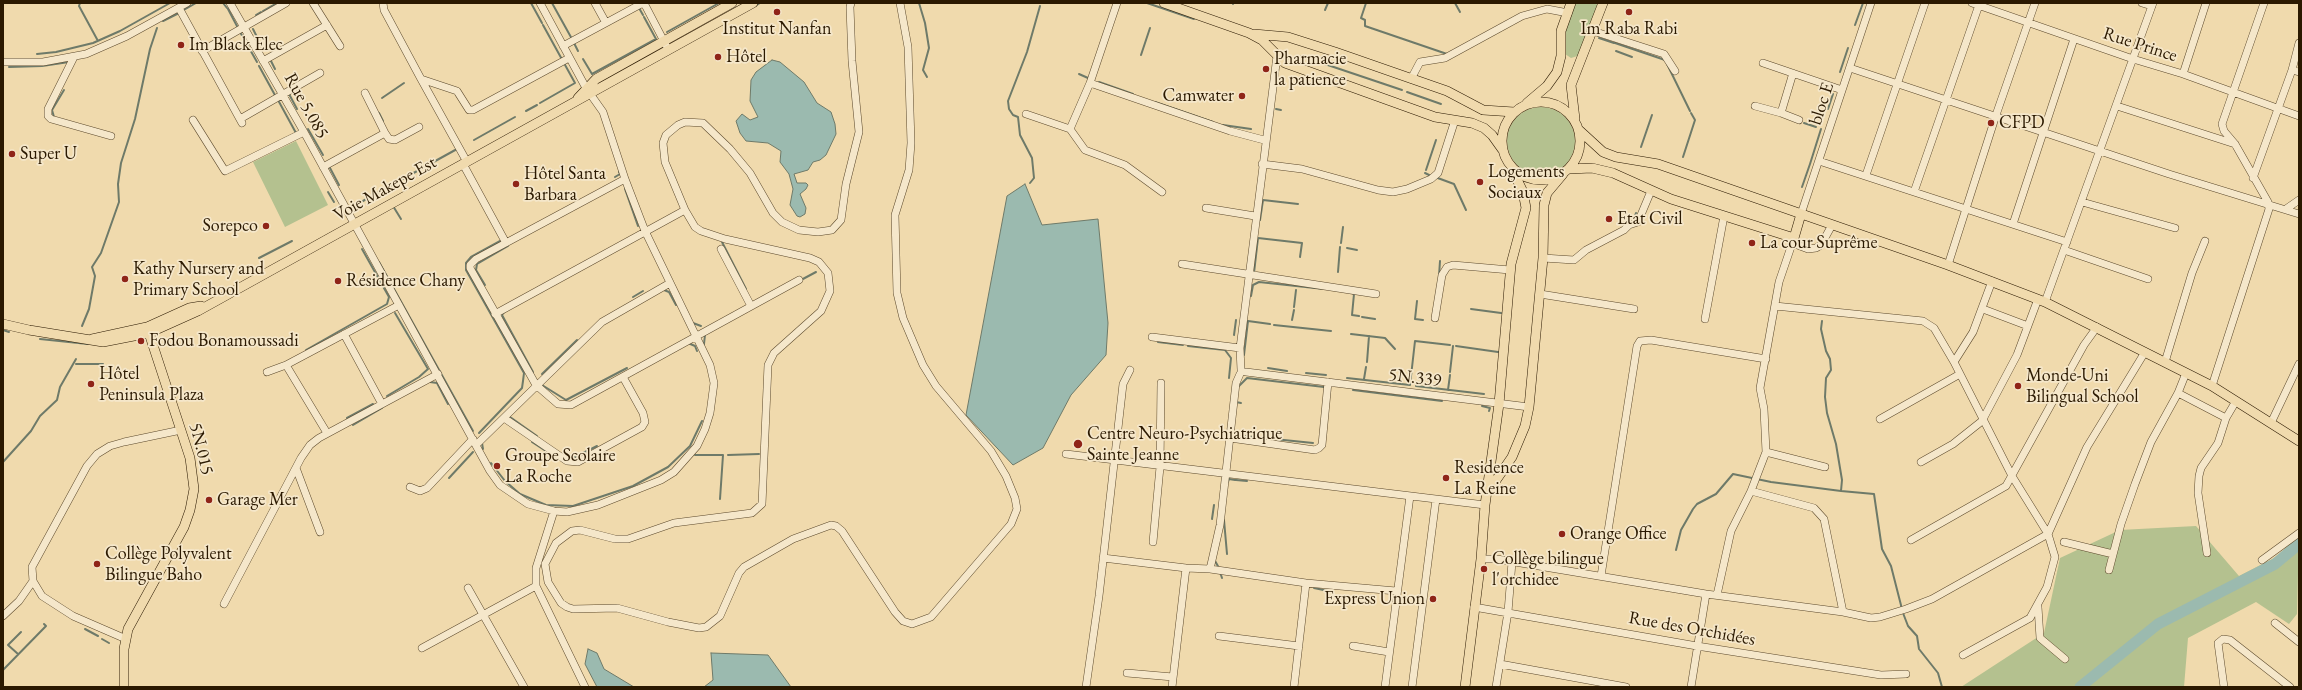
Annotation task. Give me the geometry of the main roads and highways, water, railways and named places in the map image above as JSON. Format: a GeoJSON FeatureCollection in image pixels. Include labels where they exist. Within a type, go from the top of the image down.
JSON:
{"type":"FeatureCollection","features":[{"type":"Feature","properties":{"kind":"main road","name":"Voie Makepe Est"},"geometry":{"type":"LineString","coordinates":[[588,90],[596,78],[732,3]]}},
{"type":"Feature","properties":{"kind":"main road","name":"Voie Makepe Est"},"geometry":{"type":"LineString","coordinates":[[4,325],[90,340],[148,330],[189,308],[208,305],[465,163],[577,99],[588,90],[753,3]]}},
{"type":"Feature","properties":{"kind":"main road"},"geometry":{"type":"LineString","coordinates":[[1164,3],[1249,33],[1262,40],[1285,64],[1435,117],[1472,122],[1484,128],[1492,134],[1502,149],[1523,192],[1526,208],[1510,270],[1499,404],[1486,500],[1481,559],[1465,687]]}},
{"type":"Feature","properties":{"kind":"main road"},"geometry":{"type":"LineString","coordinates":[[1502,149],[1503,130],[1514,112],[1524,106],[1547,86],[1557,72],[1561,56],[1561,32],[1571,3]]}},
{"type":"Feature","properties":{"kind":"main road"},"geometry":{"type":"LineString","coordinates":[[1486,500],[1518,444],[1525,426],[1529,407],[1540,294],[1545,199],[1580,151],[1579,130],[1575,120],[1571,85],[1594,31],[1603,3]]}},
{"type":"Feature","properties":{"kind":"main road"},"geometry":{"type":"LineString","coordinates":[[1249,33],[1288,37],[1447,91],[1483,110],[1514,112]]}},
{"type":"Feature","properties":{"kind":"main road"},"geometry":{"type":"LineString","coordinates":[[1524,106],[1537,102],[1549,102],[1559,106],[1575,120]]}},
{"type":"Feature","properties":{"kind":"main road"},"geometry":{"type":"LineString","coordinates":[[1579,130],[1603,152],[1616,157],[1658,164],[1948,265],[2041,301],[2097,327],[2212,386],[2299,441]]}},
{"type":"Feature","properties":{"kind":"main road"},"geometry":{"type":"LineString","coordinates":[[1512,169],[1523,177],[1536,181],[1550,180],[1566,172],[1602,169],[1614,173],[1651,191],[1793,241],[1801,214]]}},
{"type":"Feature","properties":{"kind":"main road","name":"5N.015"},"geometry":{"type":"LineString","coordinates":[[124,687],[123,660],[126,639],[132,620],[184,527],[190,510],[194,479],[190,458],[148,330]]}},
{"type":"Feature","properties":{"kind":"water"},"geometry":{"type":"Polygon","coordinates":[[[772,60],[780,62],[804,82],[817,103],[831,112],[835,124],[836,134],[826,155],[820,160],[813,162],[808,170],[794,174],[797,183],[806,183],[808,185],[800,194],[806,208],[805,214],[800,217],[797,216],[790,205],[793,189],[789,174],[780,162],[781,151],[768,143],[746,141],[740,133],[736,121],[742,114],[750,120],[758,117],[750,101],[751,80],[756,72],[772,60]]]}},
{"type":"Feature","properties":{"kind":"water"},"geometry":{"type":"Polygon","coordinates":[[[1025,184],[1042,225],[1098,219],[1108,323],[1106,355],[1071,395],[1043,448],[1013,465],[966,415],[1007,196],[1025,184]]]}},
{"type":"Feature","properties":{"kind":"water"},"geometry":{"type":"Polygon","coordinates":[[[588,649],[597,653],[604,669],[634,687],[597,687],[585,664],[588,649]]]}},
{"type":"Feature","properties":{"kind":"water"},"geometry":{"type":"Polygon","coordinates":[[[711,653],[768,655],[791,687],[704,687],[713,680],[711,653]]]}},
{"type":"Feature","properties":{"kind":"waterway"},"geometry":{"type":"LineString","coordinates":[[80,3],[79,6],[98,41]]}},
{"type":"Feature","properties":{"kind":"waterway"},"geometry":{"type":"LineString","coordinates":[[37,54],[56,52],[93,43],[120,31],[170,3]]}},
{"type":"Feature","properties":{"kind":"waterway"},"geometry":{"type":"LineString","coordinates":[[182,11],[196,3]]}},
{"type":"Feature","properties":{"kind":"waterway"},"geometry":{"type":"LineString","coordinates":[[223,3],[227,8]]}},
{"type":"Feature","properties":{"kind":"waterway"},"geometry":{"type":"LineString","coordinates":[[263,11],[277,3]]}},
{"type":"Feature","properties":{"kind":"waterway"},"geometry":{"type":"LineString","coordinates":[[531,3],[542,23]]}},
{"type":"Feature","properties":{"kind":"waterway"},"geometry":{"type":"LineString","coordinates":[[552,3],[572,39]]}},
{"type":"Feature","properties":{"kind":"waterway"},"geometry":{"type":"LineString","coordinates":[[667,32],[719,3]]}},
{"type":"Feature","properties":{"kind":"waterway"},"geometry":{"type":"LineString","coordinates":[[755,6],[760,3]]}},
{"type":"Feature","properties":{"kind":"waterway"},"geometry":{"type":"LineString","coordinates":[[919,3],[925,23],[929,48],[923,70],[927,77]]}},
{"type":"Feature","properties":{"kind":"waterway"},"geometry":{"type":"LineString","coordinates":[[1147,3],[1194,19]]}},
{"type":"Feature","properties":{"kind":"waterway"},"geometry":{"type":"LineString","coordinates":[[1325,10],[1328,3]]}},
{"type":"Feature","properties":{"kind":"waterway"},"geometry":{"type":"LineString","coordinates":[[1366,3],[1361,18],[1365,20],[1365,26],[1447,54]]}},
{"type":"Feature","properties":{"kind":"waterway"},"geometry":{"type":"LineString","coordinates":[[1455,3],[1460,12]]}},
{"type":"Feature","properties":{"kind":"waterway"},"geometry":{"type":"LineString","coordinates":[[1855,25],[1863,3]]}},
{"type":"Feature","properties":{"kind":"waterway"},"geometry":{"type":"LineString","coordinates":[[1030,183],[1034,178],[1032,158],[1020,135],[1018,117],[1013,115],[1009,109],[1008,101],[1027,52],[1040,6]]}},
{"type":"Feature","properties":{"kind":"waterway"},"geometry":{"type":"LineString","coordinates":[[639,8],[643,15]]}},
{"type":"Feature","properties":{"kind":"waterway"},"geometry":{"type":"LineString","coordinates":[[228,9],[238,28]]}},
{"type":"Feature","properties":{"kind":"waterway"},"geometry":{"type":"LineString","coordinates":[[256,15],[261,12]]}},
{"type":"Feature","properties":{"kind":"waterway"},"geometry":{"type":"LineString","coordinates":[[163,21],[179,13]]}},
{"type":"Feature","properties":{"kind":"waterway"},"geometry":{"type":"LineString","coordinates":[[583,59],[592,74],[656,39],[644,17]]}},
{"type":"Feature","properties":{"kind":"waterway"},"geometry":{"type":"LineString","coordinates":[[540,103],[575,83],[543,25]]}},
{"type":"Feature","properties":{"kind":"waterway"},"geometry":{"type":"LineString","coordinates":[[82,326],[89,309],[95,276],[92,267],[101,253],[119,202],[118,184],[121,163],[135,119],[150,49],[157,28]]}},
{"type":"Feature","properties":{"kind":"waterway"},"geometry":{"type":"LineString","coordinates":[[1141,55],[1150,28]]}},
{"type":"Feature","properties":{"kind":"waterway"},"geometry":{"type":"LineString","coordinates":[[253,29],[258,39]]}},
{"type":"Feature","properties":{"kind":"waterway"},"geometry":{"type":"LineString","coordinates":[[240,32],[257,62]]}},
{"type":"Feature","properties":{"kind":"waterway"},"geometry":{"type":"LineString","coordinates":[[1599,38],[1614,43]]}},
{"type":"Feature","properties":{"kind":"waterway"},"geometry":{"type":"LineString","coordinates":[[574,43],[578,51]]}},
{"type":"Feature","properties":{"kind":"waterway"},"geometry":{"type":"LineString","coordinates":[[1615,43],[1665,60]]}},
{"type":"Feature","properties":{"kind":"waterway"},"geometry":{"type":"LineString","coordinates":[[1840,72],[1848,48]]}},
{"type":"Feature","properties":{"kind":"waterway"},"geometry":{"type":"LineString","coordinates":[[1616,51],[1632,57]]}},
{"type":"Feature","properties":{"kind":"waterway"},"geometry":{"type":"LineString","coordinates":[[1301,56],[1402,90]]}},
{"type":"Feature","properties":{"kind":"waterway"},"geometry":{"type":"LineString","coordinates":[[271,61],[275,69]]}},
{"type":"Feature","properties":{"kind":"waterway"},"geometry":{"type":"LineString","coordinates":[[9,67],[42,66],[69,62]]}},
{"type":"Feature","properties":{"kind":"waterway"},"geometry":{"type":"LineString","coordinates":[[1667,64],[1690,111]]}},
{"type":"Feature","properties":{"kind":"waterway"},"geometry":{"type":"LineString","coordinates":[[259,66],[276,97]]}},
{"type":"Feature","properties":{"kind":"waterway"},"geometry":{"type":"LineString","coordinates":[[1079,74],[1088,78]]}},
{"type":"Feature","properties":{"kind":"waterway"},"geometry":{"type":"LineString","coordinates":[[1099,82],[1133,94]]}},
{"type":"Feature","properties":{"kind":"waterway"},"geometry":{"type":"LineString","coordinates":[[382,98],[404,83]]}},
{"type":"Feature","properties":{"kind":"waterway"},"geometry":{"type":"LineString","coordinates":[[54,117],[52,110],[64,90]]}},
{"type":"Feature","properties":{"kind":"waterway"},"geometry":{"type":"LineString","coordinates":[[1407,92],[1441,104]]}},
{"type":"Feature","properties":{"kind":"waterway"},"geometry":{"type":"LineString","coordinates":[[289,94],[297,109]]}},
{"type":"Feature","properties":{"kind":"waterway"},"geometry":{"type":"LineString","coordinates":[[1828,109],[1833,94]]}},
{"type":"Feature","properties":{"kind":"waterway"},"geometry":{"type":"LineString","coordinates":[[278,100],[296,133]]}},
{"type":"Feature","properties":{"kind":"waterway"},"geometry":{"type":"LineString","coordinates":[[1155,102],[1213,122]]}},
{"type":"Feature","properties":{"kind":"waterway"},"geometry":{"type":"LineString","coordinates":[[526,111],[537,105]]}},
{"type":"Feature","properties":{"kind":"waterway"},"geometry":{"type":"LineString","coordinates":[[1276,109],[1281,110]]}},
{"type":"Feature","properties":{"kind":"waterway"},"geometry":{"type":"LineString","coordinates":[[379,113],[383,121]]}},
{"type":"Feature","properties":{"kind":"waterway"},"geometry":{"type":"LineString","coordinates":[[1683,157],[1695,120],[1691,113]]}},
{"type":"Feature","properties":{"kind":"waterway"},"geometry":{"type":"LineString","coordinates":[[1641,147],[1652,115]]}},
{"type":"Feature","properties":{"kind":"waterway"},"geometry":{"type":"LineString","coordinates":[[474,140],[515,117]]}},
{"type":"Feature","properties":{"kind":"waterway"},"geometry":{"type":"LineString","coordinates":[[1804,123],[1816,127]]}},
{"type":"Feature","properties":{"kind":"waterway"},"geometry":{"type":"LineString","coordinates":[[1223,125],[1251,129]]}},
{"type":"Feature","properties":{"kind":"waterway"},"geometry":{"type":"LineString","coordinates":[[308,129],[323,155]]}},
{"type":"Feature","properties":{"kind":"waterway"},"geometry":{"type":"LineString","coordinates":[[1810,164],[1821,129]]}},
{"type":"Feature","properties":{"kind":"waterway"},"geometry":{"type":"LineString","coordinates":[[1426,170],[1436,140]]}},
{"type":"Feature","properties":{"kind":"waterway"},"geometry":{"type":"LineString","coordinates":[[352,207],[457,149]]}},
{"type":"Feature","properties":{"kind":"waterway"},"geometry":{"type":"LineString","coordinates":[[1802,187],[1810,164]]}},
{"type":"Feature","properties":{"kind":"waterway"},"geometry":{"type":"LineString","coordinates":[[330,168],[339,185]]}},
{"type":"Feature","properties":{"kind":"waterway"},"geometry":{"type":"LineString","coordinates":[[615,177],[620,174],[619,172]]}},
{"type":"Feature","properties":{"kind":"waterway"},"geometry":{"type":"LineString","coordinates":[[1425,173],[1431,176]]}},
{"type":"Feature","properties":{"kind":"waterway"},"geometry":{"type":"LineString","coordinates":[[1435,177],[1454,184],[1466,210]]}},
{"type":"Feature","properties":{"kind":"waterway"},"geometry":{"type":"LineString","coordinates":[[625,189],[638,226]]}},
{"type":"Feature","properties":{"kind":"waterway"},"geometry":{"type":"LineString","coordinates":[[328,192],[334,202]]}},
{"type":"Feature","properties":{"kind":"waterway"},"geometry":{"type":"LineString","coordinates":[[1260,220],[1263,200],[1298,204]]}},
{"type":"Feature","properties":{"kind":"waterway"},"geometry":{"type":"LineString","coordinates":[[393,206],[401,219]]}},
{"type":"Feature","properties":{"kind":"waterway"},"geometry":{"type":"LineString","coordinates":[[1633,221],[1636,213]]}},
{"type":"Feature","properties":{"kind":"waterway"},"geometry":{"type":"LineString","coordinates":[[1341,243],[1343,227]]}},
{"type":"Feature","properties":{"kind":"waterway"},"geometry":{"type":"LineString","coordinates":[[1254,273],[1258,238],[1302,243],[1300,257]]}},
{"type":"Feature","properties":{"kind":"waterway"},"geometry":{"type":"LineString","coordinates":[[479,433],[522,388],[524,373],[466,270],[466,263],[471,257],[502,240]]}},
{"type":"Feature","properties":{"kind":"waterway"},"geometry":{"type":"LineString","coordinates":[[259,258],[292,241]]}},
{"type":"Feature","properties":{"kind":"waterway"},"geometry":{"type":"LineString","coordinates":[[722,242],[746,289]]}},
{"type":"Feature","properties":{"kind":"waterway"},"geometry":{"type":"LineString","coordinates":[[485,285],[476,270],[477,264],[508,246]]}},
{"type":"Feature","properties":{"kind":"waterway"},"geometry":{"type":"LineString","coordinates":[[1338,272],[1340,247]]}},
{"type":"Feature","properties":{"kind":"waterway"},"geometry":{"type":"LineString","coordinates":[[1347,248],[1357,250]]}},
{"type":"Feature","properties":{"kind":"waterway"},"geometry":{"type":"LineString","coordinates":[[306,350],[387,304],[389,297],[362,249]]}},
{"type":"Feature","properties":{"kind":"waterway"},"geometry":{"type":"LineString","coordinates":[[1439,276],[1440,261]]}},
{"type":"Feature","properties":{"kind":"waterway"},"geometry":{"type":"LineString","coordinates":[[379,262],[473,431]]}},
{"type":"Feature","properties":{"kind":"waterway"},"geometry":{"type":"LineString","coordinates":[[801,280],[816,272]]}},
{"type":"Feature","properties":{"kind":"waterway"},"geometry":{"type":"LineString","coordinates":[[1251,296],[1253,285],[1259,282],[1324,289]]}},
{"type":"Feature","properties":{"kind":"waterway"},"geometry":{"type":"LineString","coordinates":[[664,290],[669,292],[676,305]]}},
{"type":"Feature","properties":{"kind":"waterway"},"geometry":{"type":"LineString","coordinates":[[1294,307],[1296,290]]}},
{"type":"Feature","properties":{"kind":"waterway"},"geometry":{"type":"LineString","coordinates":[[633,297],[643,291]]}},
{"type":"Feature","properties":{"kind":"waterway"},"geometry":{"type":"LineString","coordinates":[[1352,293],[1354,294],[1352,315],[1359,316]]}},
{"type":"Feature","properties":{"kind":"waterway"},"geometry":{"type":"LineString","coordinates":[[1417,301],[1415,319],[1423,320]]}},
{"type":"Feature","properties":{"kind":"waterway"},"geometry":{"type":"LineString","coordinates":[[1471,309],[1501,313]]}},
{"type":"Feature","properties":{"kind":"waterway"},"geometry":{"type":"LineString","coordinates":[[1292,320],[1294,310]]}},
{"type":"Feature","properties":{"kind":"waterway"},"geometry":{"type":"LineString","coordinates":[[505,311],[502,315],[533,372]]}},
{"type":"Feature","properties":{"kind":"waterway"},"geometry":{"type":"LineString","coordinates":[[387,396],[419,377],[428,369],[395,313]]}},
{"type":"Feature","properties":{"kind":"waterway"},"geometry":{"type":"LineString","coordinates":[[1362,317],[1375,319]]}},
{"type":"Feature","properties":{"kind":"waterway"},"geometry":{"type":"LineString","coordinates":[[1234,335],[1236,320]]}},
{"type":"Feature","properties":{"kind":"waterway"},"geometry":{"type":"LineString","coordinates":[[1244,355],[1248,321],[1270,324]]}},
{"type":"Feature","properties":{"kind":"waterway"},"geometry":{"type":"LineString","coordinates":[[1822,321],[1821,329],[1826,351],[1830,359],[1831,370],[1826,378],[1825,397],[1827,413],[1836,444],[1842,480],[1841,491],[1874,494],[1882,549],[1891,566],[1903,613],[1908,626],[1917,636],[1919,649],[1938,673],[1942,687]]}},
{"type":"Feature","properties":{"kind":"waterway"},"geometry":{"type":"LineString","coordinates":[[693,323],[701,326]]}},
{"type":"Feature","properties":{"kind":"waterway"},"geometry":{"type":"LineString","coordinates":[[1274,325],[1331,331]]}},
{"type":"Feature","properties":{"kind":"waterway"},"geometry":{"type":"LineString","coordinates":[[3,330],[9,332]]}},
{"type":"Feature","properties":{"kind":"waterway"},"geometry":{"type":"LineString","coordinates":[[1351,334],[1385,338],[1395,349]]}},
{"type":"Feature","properties":{"kind":"waterway"},"geometry":{"type":"LineString","coordinates":[[704,344],[705,335]]}},
{"type":"Feature","properties":{"kind":"waterway"},"geometry":{"type":"LineString","coordinates":[[1367,362],[1369,336]]}},
{"type":"Feature","properties":{"kind":"waterway"},"geometry":{"type":"LineString","coordinates":[[40,339],[88,344]]}},
{"type":"Feature","properties":{"kind":"waterway"},"geometry":{"type":"LineString","coordinates":[[542,374],[577,340]]}},
{"type":"Feature","properties":{"kind":"waterway"},"geometry":{"type":"LineString","coordinates":[[1347,378],[1410,385],[1415,341],[1450,345]]}},
{"type":"Feature","properties":{"kind":"waterway"},"geometry":{"type":"LineString","coordinates":[[1158,342],[1183,345]]}},
{"type":"Feature","properties":{"kind":"waterway"},"geometry":{"type":"LineString","coordinates":[[688,343],[695,346],[697,351]]}},
{"type":"Feature","properties":{"kind":"waterway"},"geometry":{"type":"LineString","coordinates":[[1188,346],[1225,350],[1231,358],[1229,378]]}},
{"type":"Feature","properties":{"kind":"waterway"},"geometry":{"type":"LineString","coordinates":[[1450,372],[1453,346]]}},
{"type":"Feature","properties":{"kind":"waterway"},"geometry":{"type":"LineString","coordinates":[[1456,346],[1498,352]]}},
{"type":"Feature","properties":{"kind":"waterway"},"geometry":{"type":"LineString","coordinates":[[3,462],[31,431],[40,416],[57,400],[60,387],[76,359]]}},
{"type":"Feature","properties":{"kind":"waterway"},"geometry":{"type":"LineString","coordinates":[[76,364],[103,364]]}},
{"type":"Feature","properties":{"kind":"waterway"},"geometry":{"type":"LineString","coordinates":[[1364,379],[1366,367]]}},
{"type":"Feature","properties":{"kind":"waterway"},"geometry":{"type":"LineString","coordinates":[[542,385],[566,400],[627,368]]}},
{"type":"Feature","properties":{"kind":"waterway"},"geometry":{"type":"LineString","coordinates":[[1268,368],[1287,371]]}},
{"type":"Feature","properties":{"kind":"waterway"},"geometry":{"type":"LineString","coordinates":[[1306,373],[1326,375]]}},
{"type":"Feature","properties":{"kind":"waterway"},"geometry":{"type":"LineString","coordinates":[[1448,390],[1450,375]]}},
{"type":"Feature","properties":{"kind":"waterway"},"geometry":{"type":"LineString","coordinates":[[1239,386],[1247,378],[1324,387]]}},
{"type":"Feature","properties":{"kind":"waterway"},"geometry":{"type":"LineString","coordinates":[[430,382],[437,383],[448,404]]}},
{"type":"Feature","properties":{"kind":"waterway"},"geometry":{"type":"LineString","coordinates":[[1416,386],[1484,394]]}},
{"type":"Feature","properties":{"kind":"waterway"},"geometry":{"type":"LineString","coordinates":[[1353,390],[1442,401]]}},
{"type":"Feature","properties":{"kind":"waterway"},"geometry":{"type":"LineString","coordinates":[[1236,402],[1241,403]]}},
{"type":"Feature","properties":{"kind":"waterway"},"geometry":{"type":"LineString","coordinates":[[347,418],[373,404]]}},
{"type":"Feature","properties":{"kind":"waterway"},"geometry":{"type":"LineString","coordinates":[[1482,406],[1490,408],[1489,411]]}},
{"type":"Feature","properties":{"kind":"waterway"},"geometry":{"type":"LineString","coordinates":[[353,425],[382,408]]}},
{"type":"Feature","properties":{"kind":"waterway"},"geometry":{"type":"LineString","coordinates":[[510,417],[537,436]]}},
{"type":"Feature","properties":{"kind":"waterway"},"geometry":{"type":"LineString","coordinates":[[491,463],[505,481],[520,494],[546,505],[573,506],[633,486],[668,467],[690,446],[702,421]]}},
{"type":"Feature","properties":{"kind":"waterway"},"geometry":{"type":"LineString","coordinates":[[1245,436],[1313,443]]}},
{"type":"Feature","properties":{"kind":"waterway"},"geometry":{"type":"LineString","coordinates":[[532,442],[555,457]]}},
{"type":"Feature","properties":{"kind":"waterway"},"geometry":{"type":"LineString","coordinates":[[482,443],[483,449]]}},
{"type":"Feature","properties":{"kind":"waterway"},"geometry":{"type":"LineString","coordinates":[[573,458],[597,446]]}},
{"type":"Feature","properties":{"kind":"waterway"},"geometry":{"type":"LineString","coordinates":[[449,478],[473,452]]}},
{"type":"Feature","properties":{"kind":"waterway"},"geometry":{"type":"LineString","coordinates":[[728,455],[759,454]]}},
{"type":"Feature","properties":{"kind":"waterway"},"geometry":{"type":"LineString","coordinates":[[695,455],[723,455],[720,499]]}},
{"type":"Feature","properties":{"kind":"waterway"},"geometry":{"type":"LineString","coordinates":[[1676,550],[1681,530],[1693,509],[1697,504],[1716,494],[1733,474],[1771,482],[1841,491]]}},
{"type":"Feature","properties":{"kind":"waterway"},"geometry":{"type":"LineString","coordinates":[[1228,482],[1229,479],[1235,480]]}},
{"type":"Feature","properties":{"kind":"waterway"},"geometry":{"type":"LineString","coordinates":[[1236,480],[1247,481]]}},
{"type":"Feature","properties":{"kind":"waterway"},"geometry":{"type":"LineString","coordinates":[[1212,519],[1214,505]]}},
{"type":"Feature","properties":{"kind":"waterway"},"geometry":{"type":"LineString","coordinates":[[1224,520],[1227,554]]}},
{"type":"Feature","properties":{"kind":"waterway"},"geometry":{"type":"LineString","coordinates":[[2080,687],[2158,624],[2275,564],[2299,544]]}},
{"type":"Feature","properties":{"kind":"waterway"},"geometry":{"type":"LineString","coordinates":[[1214,559],[1219,568]]}},
{"type":"Feature","properties":{"kind":"waterway"},"geometry":{"type":"LineString","coordinates":[[1220,572],[1222,578]]}},
{"type":"Feature","properties":{"kind":"waterway"},"geometry":{"type":"LineString","coordinates":[[1314,588],[1333,592]]}},
{"type":"Feature","properties":{"kind":"waterway"},"geometry":{"type":"LineString","coordinates":[[3,670],[46,626],[44,624]]}},
{"type":"Feature","properties":{"kind":"waterway"},"geometry":{"type":"LineString","coordinates":[[85,629],[98,636]]}},
{"type":"Feature","properties":{"kind":"waterway"},"geometry":{"type":"LineString","coordinates":[[18,654],[8,645],[21,632]]}},
{"type":"Feature","properties":{"kind":"waterway"},"geometry":{"type":"LineString","coordinates":[[102,639],[109,643]]}},
{"type":"Feature","properties":{"kind":"place","name":"Institut Nanfan"},"geometry":{"type":"Point","coordinates":[777,12]}},
{"type":"Feature","properties":{"kind":"place","name":"Im Raba Rabi"},"geometry":{"type":"Point","coordinates":[1629,12]}},
{"type":"Feature","properties":{"kind":"place","name":"Im Black Elec"},"geometry":{"type":"Point","coordinates":[181,45]}},
{"type":"Feature","properties":{"kind":"place","name":"Hôtel"},"geometry":{"type":"Point","coordinates":[718,57]}},
{"type":"Feature","properties":{"kind":"place","name":"Pharmacie la patience"},"geometry":{"type":"Point","coordinates":[1266,69]}},
{"type":"Feature","properties":{"kind":"place","name":"Camwater"},"geometry":{"type":"Point","coordinates":[1242,96]}},
{"type":"Feature","properties":{"kind":"place","name":"CFPD"},"geometry":{"type":"Point","coordinates":[1991,123]}},
{"type":"Feature","properties":{"kind":"place","name":"Super U"},"geometry":{"type":"Point","coordinates":[12,154]}},
{"type":"Feature","properties":{"kind":"place","name":"Logements Sociaux"},"geometry":{"type":"Point","coordinates":[1480,182]}},
{"type":"Feature","properties":{"kind":"place","name":"Hôtel Santa Barbara"},"geometry":{"type":"Point","coordinates":[516,184]}},
{"type":"Feature","properties":{"kind":"place","name":"Etat Civil"},"geometry":{"type":"Point","coordinates":[1609,219]}},
{"type":"Feature","properties":{"kind":"place","name":"Sorepco"},"geometry":{"type":"Point","coordinates":[266,226]}},
{"type":"Feature","properties":{"kind":"place","name":"La cour Suprême"},"geometry":{"type":"Point","coordinates":[1752,243]}},
{"type":"Feature","properties":{"kind":"place","name":"Kathy Nursery and Primary School"},"geometry":{"type":"Point","coordinates":[125,279]}},
{"type":"Feature","properties":{"kind":"place","name":"Résidence Chany"},"geometry":{"type":"Point","coordinates":[338,281]}},
{"type":"Feature","properties":{"kind":"place","name":"Fodou Bonamoussadi"},"geometry":{"type":"Point","coordinates":[141,341]}},
{"type":"Feature","properties":{"kind":"place","name":"Hôtel Peninsula Plaza"},"geometry":{"type":"Point","coordinates":[91,384]}},
{"type":"Feature","properties":{"kind":"place","name":"Monde-Uni Bilingual School"},"geometry":{"type":"Point","coordinates":[2018,386]}},
{"type":"Feature","properties":{"kind":"place","name":"Centre Neuro-Psychiatrique Sainte Jeanne"},"geometry":{"type":"Point","coordinates":[1078,444]}},
{"type":"Feature","properties":{"kind":"place","name":"Groupe Scolaire La Roche"},"geometry":{"type":"Point","coordinates":[497,466]}},
{"type":"Feature","properties":{"kind":"place","name":"Residence La Reine"},"geometry":{"type":"Point","coordinates":[1446,478]}},
{"type":"Feature","properties":{"kind":"place","name":"Garage Mer"},"geometry":{"type":"Point","coordinates":[209,500]}},
{"type":"Feature","properties":{"kind":"place","name":"Orange Office"},"geometry":{"type":"Point","coordinates":[1562,534]}},
{"type":"Feature","properties":{"kind":"place","name":"Collège Polyvalent Bilingue Baho"},"geometry":{"type":"Point","coordinates":[97,564]}},
{"type":"Feature","properties":{"kind":"place","name":"Collège bilingue l'orchidee"},"geometry":{"type":"Point","coordinates":[1484,569]}},
{"type":"Feature","properties":{"kind":"place","name":"Express Union"},"geometry":{"type":"Point","coordinates":[1433,599]}}]}
